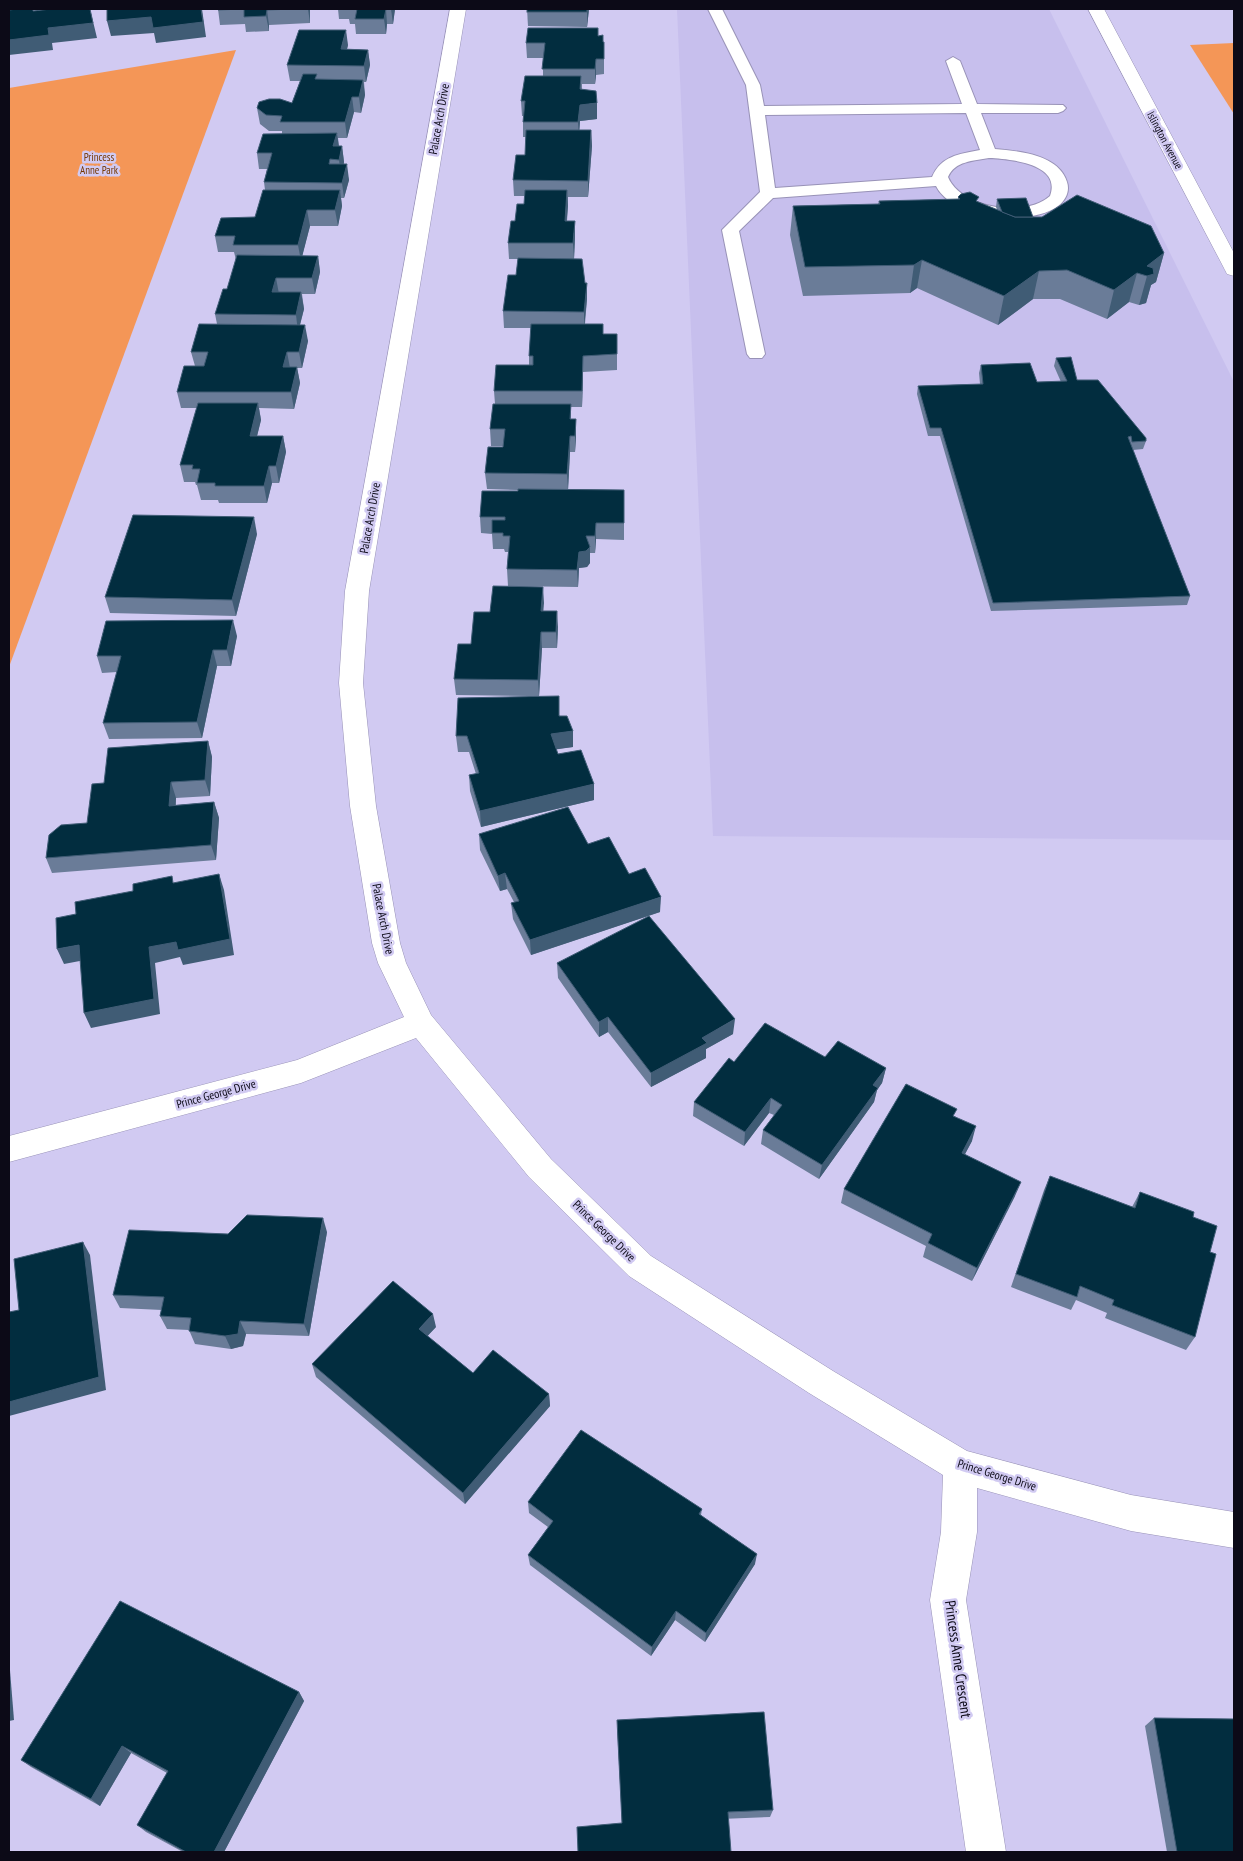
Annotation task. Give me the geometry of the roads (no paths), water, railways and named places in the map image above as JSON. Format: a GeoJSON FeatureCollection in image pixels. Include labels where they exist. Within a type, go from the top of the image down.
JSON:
{"type":"FeatureCollection","features":[{"type":"Feature","properties":{"kind":"street","name":"Palace Arch Drive"},"geometry":{"type":"LineString","coordinates":[[421,1023],[392,963],[386,943],[363,806],[351,683],[357,591],[458,9]]}},
{"type":"Feature","properties":{"kind":"street","name":"Islington Avenue"},"geometry":{"type":"LineString","coordinates":[[1096,9],[1234,270]]}},
{"type":"Feature","properties":{"kind":"street","name":"Prince George Drive"},"geometry":{"type":"LineString","coordinates":[[9,1149],[301,1071],[421,1023],[540,1168],[640,1266],[821,1382],[960,1466],[1131,1513],[1234,1530]]}},
{"type":"Feature","properties":{"kind":"street","name":"Princess Anne Crescent"},"geometry":{"type":"LineString","coordinates":[[960,1466],[959,1532],[948,1600],[986,1852]]}},
{"type":"Feature","properties":{"kind":"lane"},"geometry":{"type":"LineString","coordinates":[[715,9],[753,85],[768,193]]}},
{"type":"Feature","properties":{"kind":"lane"},"geometry":{"type":"LineString","coordinates":[[953,61],[990,153]]}},
{"type":"Feature","properties":{"kind":"lane"},"geometry":{"type":"LineString","coordinates":[[756,111],[971,107],[1058,108]]}},
{"type":"Feature","properties":{"kind":"lane"},"geometry":{"type":"LineString","coordinates":[[990,153],[1025,157],[1053,171],[1060,181],[1061,190],[1056,199],[1045,206],[1030,211],[992,212],[972,208],[956,200],[945,191],[940,181],[941,172],[947,164],[958,158],[990,153]]}},
{"type":"Feature","properties":{"kind":"lane"},"geometry":{"type":"LineString","coordinates":[[756,354],[730,230],[768,193],[940,181]]}},
{"type":"Feature","properties":{"kind":"park label","name":"Princess Anne Park"},"geometry":{"type":"Point","coordinates":[99,163]}}]}
